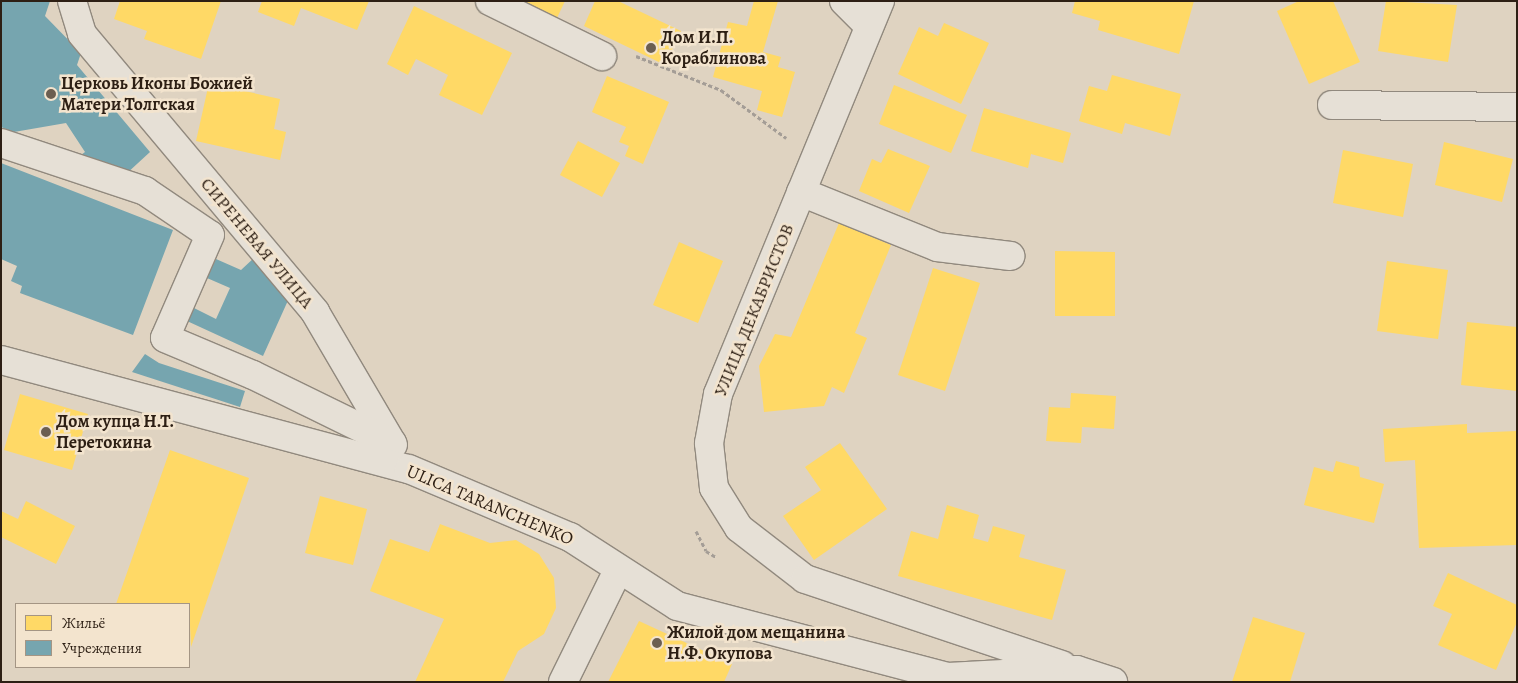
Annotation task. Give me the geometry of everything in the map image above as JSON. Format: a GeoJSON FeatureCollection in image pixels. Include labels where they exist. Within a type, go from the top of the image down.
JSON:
{"type":"FeatureCollection","features":[{"type":"Feature","properties":{"kind":"street","name":"СИРЕНЕВАЯ УЛИЦА"},"geometry":{"type":"LineString","coordinates":[[72,1],[82,34],[315,312],[392,444],[409,469]]}},
{"type":"Feature","properties":{"kind":"street"},"geometry":{"type":"LineString","coordinates":[[490,1],[602,56]]}},
{"type":"Feature","properties":{"kind":"street"},"geometry":{"type":"LineString","coordinates":[[844,1],[869,26]]}},
{"type":"Feature","properties":{"kind":"street","name":"УЛИЦА ДЕКАБРИСТОВ"},"geometry":{"type":"LineString","coordinates":[[880,1],[718,394],[709,443],[714,488],[739,528],[805,579],[1077,670]]}},
{"type":"Feature","properties":{"kind":"street"},"geometry":{"type":"LineString","coordinates":[[1332,104],[1517,107]]}},
{"type":"Feature","properties":{"kind":"street"},"geometry":{"type":"LineString","coordinates":[[1,143],[145,191],[210,235],[165,338],[253,375],[392,444]]}},
{"type":"Feature","properties":{"kind":"street"},"geometry":{"type":"LineString","coordinates":[[801,192],[937,247],[1010,256]]}},
{"type":"Feature","properties":{"kind":"street","name":"ULICA TARANCHENKO"},"geometry":{"type":"LineString","coordinates":[[1,360],[409,469],[570,537],[618,570],[677,606],[948,677],[1077,670],[1113,682]]}},
{"type":"Feature","properties":{"kind":"street"},"geometry":{"type":"LineString","coordinates":[[563,682],[618,570]]}},
{"type":"Feature","properties":{"kind":"path"},"geometry":{"type":"LineString","coordinates":[[602,56],[621,51],[722,90],[756,120],[791,141],[795,132]]}},
{"type":"Feature","properties":{"kind":"path"},"geometry":{"type":"LineString","coordinates":[[694,526],[706,551],[722,561]]}},
{"type":"Feature","properties":{"kind":"building: Жильё"},"geometry":{"type":"Polygon","coordinates":[[[120,1],[221,1],[201,59],[144,39],[147,31],[114,19],[120,1]]]}},
{"type":"Feature","properties":{"kind":"building: Жильё"},"geometry":{"type":"Polygon","coordinates":[[[262,1],[369,1],[357,30],[301,8],[294,26],[258,12],[262,1]]]}},
{"type":"Feature","properties":{"kind":"building: Жильё"},"geometry":{"type":"Polygon","coordinates":[[[512,1],[565,1],[556,20],[512,1]]]}},
{"type":"Feature","properties":{"kind":"building: Жильё","name":"Дом И.П. Кораблинова"},"geometry":{"type":"Polygon","coordinates":[[[595,1],[618,1],[681,31],[665,65],[584,26],[595,1]]]}},
{"type":"Feature","properties":{"kind":"building: Жильё"},"geometry":{"type":"Polygon","coordinates":[[[754,1],[778,1],[763,52],[781,57],[778,67],[795,72],[782,117],[757,110],[762,91],[713,77],[728,22],[747,26],[754,1]]]}},
{"type":"Feature","properties":{"kind":"building: Жильё"},"geometry":{"type":"Polygon","coordinates":[[[1075,1],[1194,1],[1179,54],[1098,30],[1100,21],[1072,13],[1075,1]]]}},
{"type":"Feature","properties":{"kind":"building: Жильё"},"geometry":{"type":"Polygon","coordinates":[[[1299,1],[1333,1],[1360,62],[1309,84],[1277,11],[1299,1]]]}},
{"type":"Feature","properties":{"kind":"building: Жильё"},"geometry":{"type":"Polygon","coordinates":[[[1386,1],[1457,5],[1448,62],[1378,51],[1386,1]]]}},
{"type":"Feature","properties":{"kind":"building: Жильё"},"geometry":{"type":"Polygon","coordinates":[[[414,6],[512,53],[482,115],[439,95],[448,75],[416,59],[408,75],[387,64],[414,6]]]}},
{"type":"Feature","properties":{"kind":"building: Жильё"},"geometry":{"type":"Polygon","coordinates":[[[944,23],[989,43],[961,104],[898,74],[919,27],[938,36],[944,23]]]}},
{"type":"Feature","properties":{"kind":"building: Жильё"},"geometry":{"type":"Polygon","coordinates":[[[1112,75],[1181,94],[1170,136],[1125,123],[1122,134],[1079,121],[1089,86],[1107,91],[1112,75]]]}},
{"type":"Feature","properties":{"kind":"building: Жильё"},"geometry":{"type":"Polygon","coordinates":[[[607,76],[669,102],[643,164],[625,156],[629,146],[619,142],[626,127],[592,112],[607,76]]]}},
{"type":"Feature","properties":{"kind":"building: Жильё"},"geometry":{"type":"Polygon","coordinates":[[[209,83],[280,99],[274,129],[286,132],[280,160],[196,141],[209,83]]]}},
{"type":"Feature","properties":{"kind":"building: Жильё"},"geometry":{"type":"Polygon","coordinates":[[[894,85],[967,115],[951,153],[879,124],[894,85]]]}},
{"type":"Feature","properties":{"kind":"building: Жильё"},"geometry":{"type":"Polygon","coordinates":[[[984,108],[1071,133],[1063,163],[1031,154],[1028,168],[971,151],[984,108]]]}},
{"type":"Feature","properties":{"kind":"building: Жильё"},"geometry":{"type":"Polygon","coordinates":[[[578,141],[620,163],[602,197],[560,175],[578,141]]]}},
{"type":"Feature","properties":{"kind":"building: Жильё"},"geometry":{"type":"Polygon","coordinates":[[[1444,142],[1513,159],[1502,202],[1435,185],[1444,142]]]}},
{"type":"Feature","properties":{"kind":"building: Жильё"},"geometry":{"type":"Polygon","coordinates":[[[888,149],[930,166],[909,213],[859,191],[872,159],[881,163],[888,149]]]}},
{"type":"Feature","properties":{"kind":"building: Жильё"},"geometry":{"type":"Polygon","coordinates":[[[1343,150],[1413,164],[1403,217],[1333,203],[1343,150]]]}},
{"type":"Feature","properties":{"kind":"building: Жильё"},"geometry":{"type":"Polygon","coordinates":[[[839,223],[891,245],[855,333],[867,338],[844,393],[832,387],[824,406],[764,412],[759,366],[775,334],[791,337],[839,223]]]}},
{"type":"Feature","properties":{"kind":"building: Жильё"},"geometry":{"type":"Polygon","coordinates":[[[679,242],[723,261],[698,323],[653,305],[679,242]]]}},
{"type":"Feature","properties":{"kind":"building: Жильё"},"geometry":{"type":"Polygon","coordinates":[[[1055,251],[1115,252],[1115,316],[1055,316],[1055,251]]]}},
{"type":"Feature","properties":{"kind":"building: Жильё"},"geometry":{"type":"Polygon","coordinates":[[[1387,261],[1448,270],[1438,339],[1377,331],[1387,261]]]}},
{"type":"Feature","properties":{"kind":"building: Жильё"},"geometry":{"type":"Polygon","coordinates":[[[933,268],[980,283],[945,391],[898,375],[933,268]]]}},
{"type":"Feature","properties":{"kind":"building: Жильё"},"geometry":{"type":"Polygon","coordinates":[[[1467,322],[1517,327],[1517,391],[1461,385],[1467,322]]]}},
{"type":"Feature","properties":{"kind":"building: Жильё"},"geometry":{"type":"Polygon","coordinates":[[[1071,393],[1116,396],[1114,429],[1082,427],[1081,443],[1046,441],[1049,407],[1070,408],[1071,393]]]}},
{"type":"Feature","properties":{"kind":"building: Жильё","name":"Дом купца Н.Т. Перетокина"},"geometry":{"type":"Polygon","coordinates":[[[20,394],[88,414],[72,470],[4,450],[20,394]]]}},
{"type":"Feature","properties":{"kind":"building: Жильё"},"geometry":{"type":"Polygon","coordinates":[[[1467,424],[1467,433],[1517,431],[1517,545],[1419,548],[1415,460],[1385,462],[1383,429],[1467,424]]]}},
{"type":"Feature","properties":{"kind":"building: Жильё"},"geometry":{"type":"Polygon","coordinates":[[[840,443],[887,509],[814,560],[783,516],[821,490],[805,467],[840,443]]]}},
{"type":"Feature","properties":{"kind":"building: Жильё"},"geometry":{"type":"Polygon","coordinates":[[[170,450],[249,478],[191,647],[190,603],[116,603],[170,450]]]}},
{"type":"Feature","properties":{"kind":"building: Жильё"},"geometry":{"type":"Polygon","coordinates":[[[1336,461],[1359,467],[1360,477],[1384,484],[1374,523],[1304,505],[1314,467],[1333,472],[1336,461]]]}},
{"type":"Feature","properties":{"kind":"building: Жильё"},"geometry":{"type":"Polygon","coordinates":[[[320,496],[367,509],[353,565],[305,553],[320,496]]]}},
{"type":"Feature","properties":{"kind":"building: Жильё"},"geometry":{"type":"Polygon","coordinates":[[[26,501],[75,526],[56,564],[1,537],[1,511],[18,519],[26,501]]]}},
{"type":"Feature","properties":{"kind":"building: Жильё"},"geometry":{"type":"Polygon","coordinates":[[[947,505],[979,515],[973,538],[988,542],[993,526],[1025,535],[1019,557],[1066,570],[1052,620],[898,576],[911,531],[938,539],[947,505]]]}},
{"type":"Feature","properties":{"kind":"building: Жильё"},"geometry":{"type":"Polygon","coordinates":[[[440,524],[490,543],[516,540],[539,554],[554,578],[556,608],[544,634],[518,651],[503,682],[415,682],[444,619],[370,591],[390,539],[429,552],[440,524]]]}},
{"type":"Feature","properties":{"kind":"building: Жильё"},"geometry":{"type":"Polygon","coordinates":[[[1448,573],[1517,605],[1517,622],[1496,670],[1438,645],[1452,614],[1433,606],[1448,573]]]}},
{"type":"Feature","properties":{"kind":"building: Жильё"},"geometry":{"type":"Polygon","coordinates":[[[1253,617],[1305,633],[1290,682],[1232,682],[1253,617]]]}},
{"type":"Feature","properties":{"kind":"building: Жильё","name":"Жилой дом мещанина Н.Ф. Окупова"},"geometry":{"type":"Polygon","coordinates":[[[639,621],[732,664],[724,682],[608,682],[639,621]]]}},
{"type":"Feature","properties":{"kind":"building: Учреждения","name":"Церковь Иконы Божией Матери Толгская"},"geometry":{"type":"Polygon","coordinates":[[[1,1],[50,1],[45,16],[81,53],[77,65],[150,152],[125,175],[77,158],[85,152],[66,123],[14,132],[1,127],[1,1]]]}},
{"type":"Feature","properties":{"kind":"building: Учреждения"},"geometry":{"type":"Polygon","coordinates":[[[1,163],[173,230],[133,335],[20,293],[22,286],[11,281],[17,266],[1,259],[1,163]]]}},
{"type":"Feature","properties":{"kind":"building: Учреждения"},"geometry":{"type":"Polygon","coordinates":[[[255,257],[290,296],[263,356],[187,321],[194,308],[216,319],[230,288],[207,278],[216,259],[241,270],[255,257]]]}},
{"type":"Feature","properties":{"kind":"building: Учреждения"},"geometry":{"type":"Polygon","coordinates":[[[145,354],[159,363],[245,391],[240,407],[132,372],[145,354]]]}},
{"type":"Feature","properties":{"kind":"place","name":"Дом И.П. Кораблинова"},"geometry":{"type":"Point","coordinates":[651,48]}},
{"type":"Feature","properties":{"kind":"place","name":"Церковь Иконы Божией Матери Толгская"},"geometry":{"type":"Point","coordinates":[51,94]}},
{"type":"Feature","properties":{"kind":"place","name":"Дом купца Н.Т. Перетокина"},"geometry":{"type":"Point","coordinates":[46,432]}},
{"type":"Feature","properties":{"kind":"place","name":"Жилой дом мещанина Н.Ф. Окупова"},"geometry":{"type":"Point","coordinates":[657,643]}}]}
